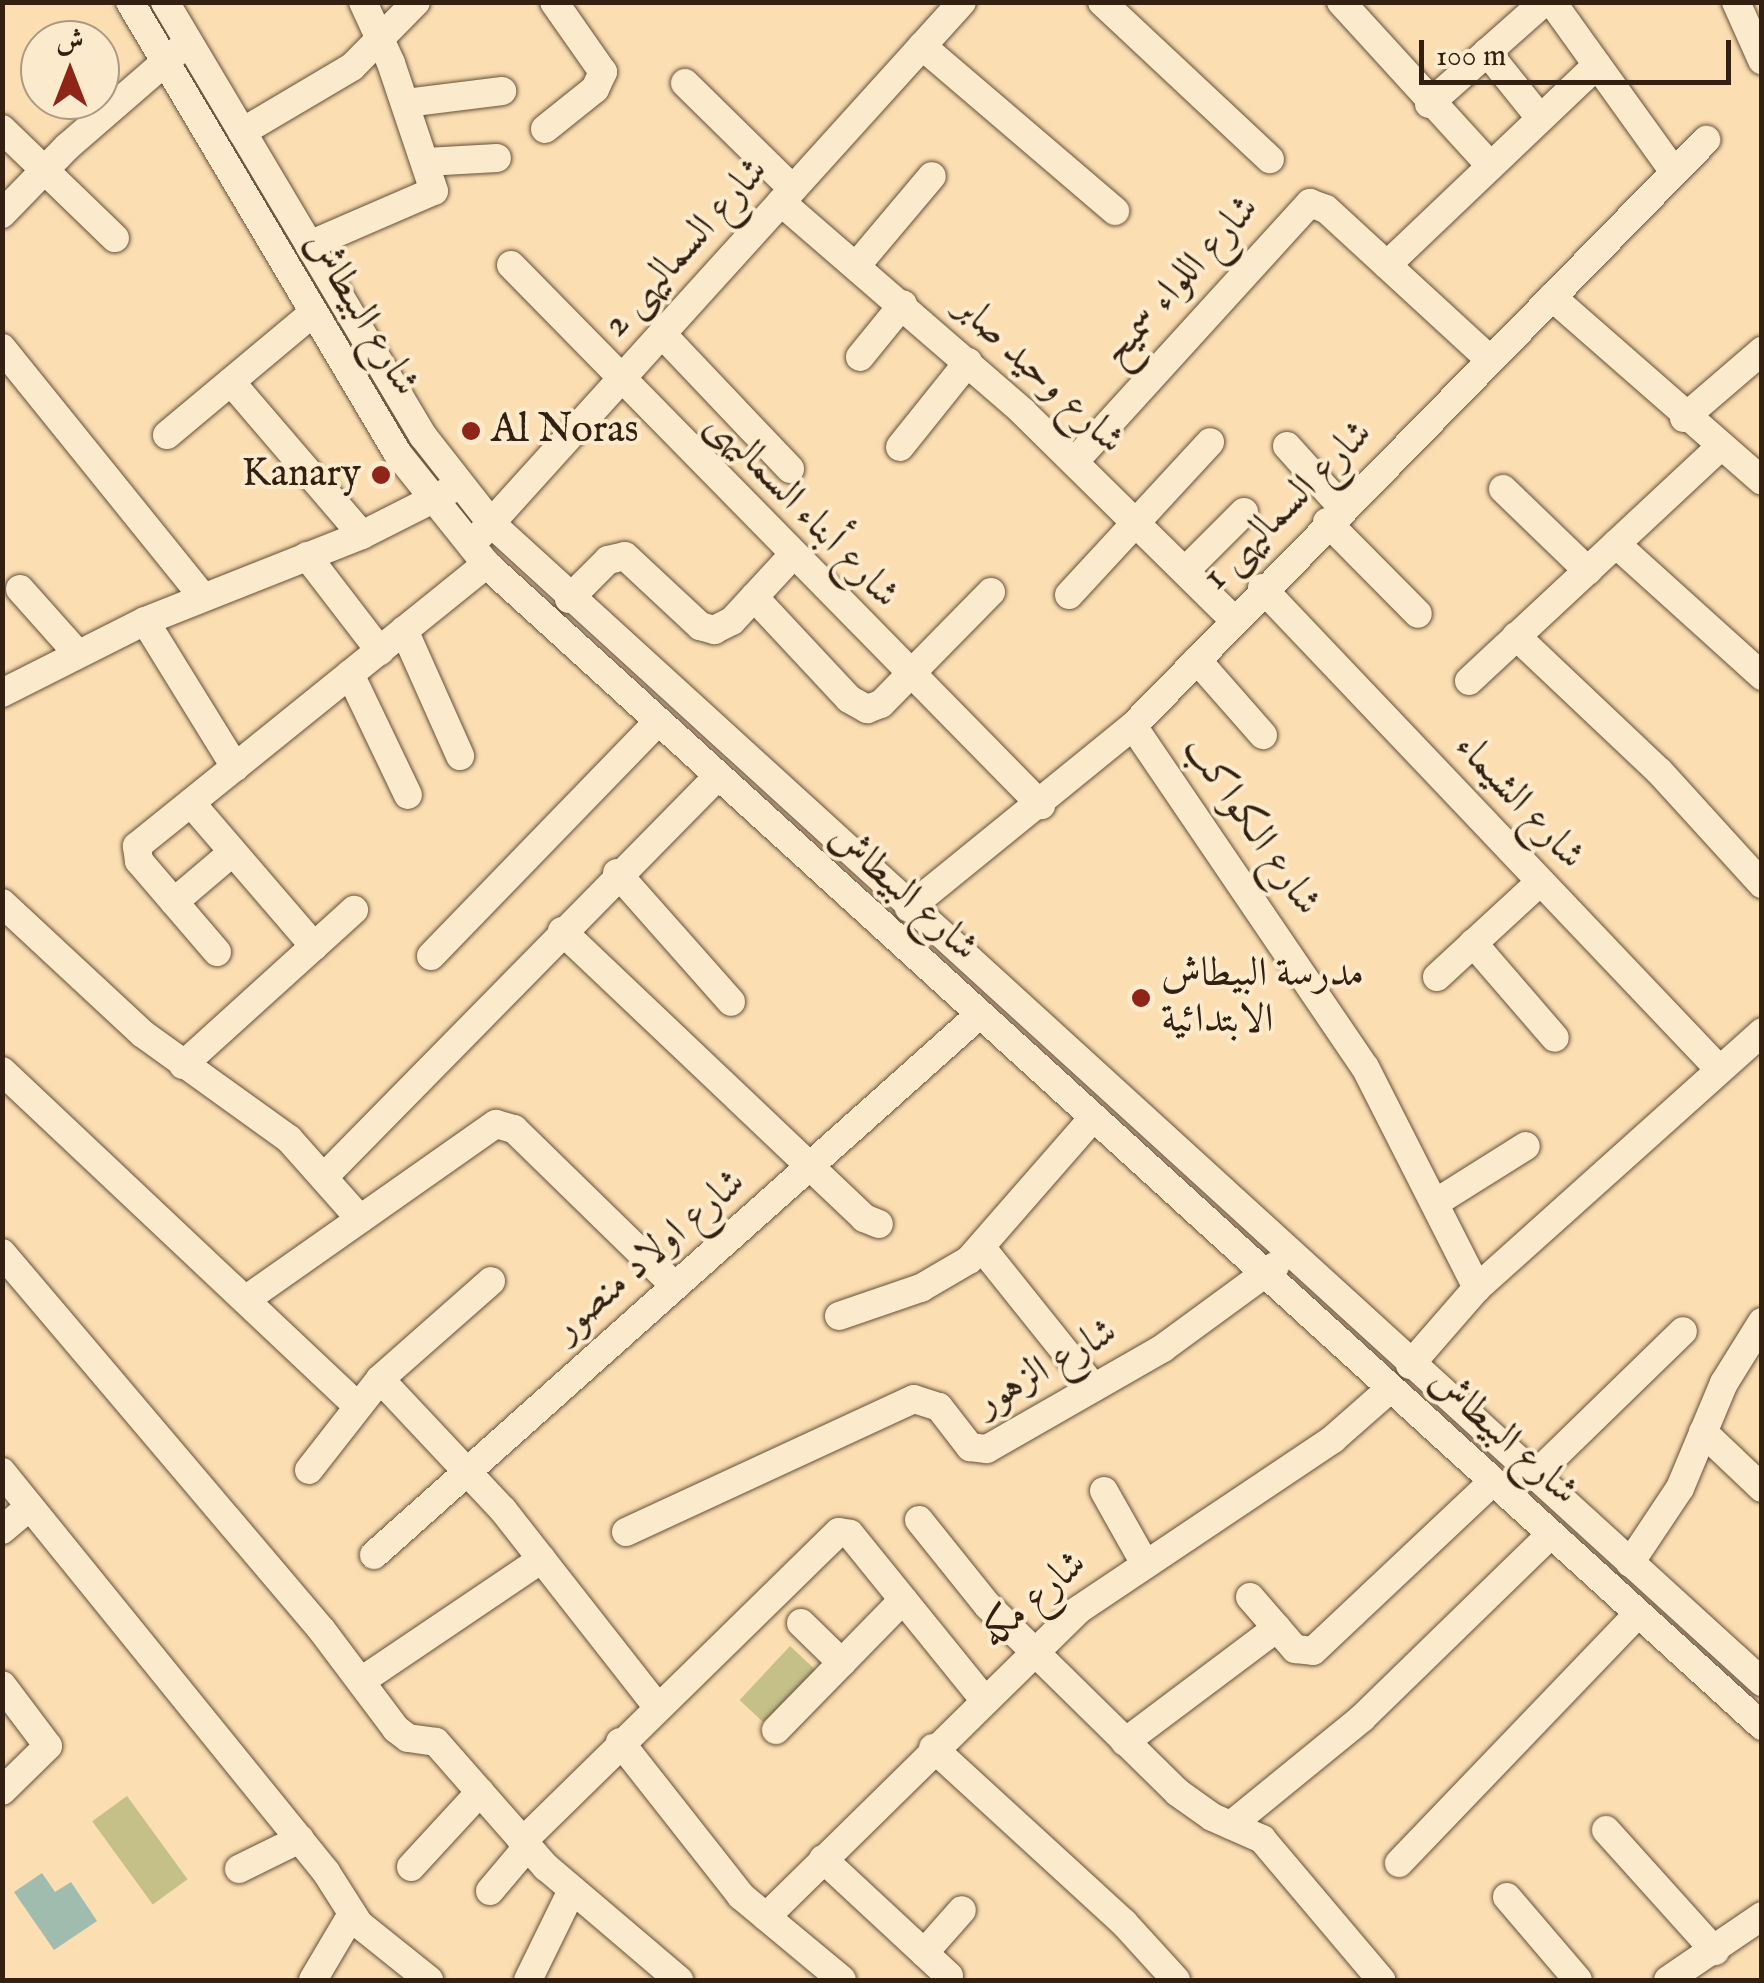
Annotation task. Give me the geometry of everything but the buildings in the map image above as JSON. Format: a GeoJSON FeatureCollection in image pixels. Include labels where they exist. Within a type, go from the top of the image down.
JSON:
{"type":"FeatureCollection","features":[{"type":"Feature","properties":{"kind":"street","name":"شارع البيطاش"},"geometry":{"type":"LineString","coordinates":[[130,2],[314,314],[432,501],[478,555],[978,1016],[1762,1726]]}},
{"type":"Feature","properties":{"kind":"street","name":"شارع البيطاش"},"geometry":{"type":"LineString","coordinates":[[165,2],[308,245],[459,486],[492,524],[1288,1256],[1762,1682]]}},
{"type":"Feature","properties":{"kind":"street"},"geometry":{"type":"LineString","coordinates":[[308,245],[430,196],[435,185],[382,40],[363,2]]}},
{"type":"Feature","properties":{"kind":"street"},"geometry":{"type":"LineString","coordinates":[[242,132],[352,67],[416,2]]}},
{"type":"Feature","properties":{"kind":"street"},"geometry":{"type":"LineString","coordinates":[[545,129],[594,89],[603,72],[554,2]]}},
{"type":"Feature","properties":{"kind":"street","name":"شارع السماليهى 2"},"geometry":{"type":"LineString","coordinates":[[174,902],[136,850],[380,651],[478,555],[492,524],[962,2]]}},
{"type":"Feature","properties":{"kind":"street"},"geometry":{"type":"LineString","coordinates":[[1102,2],[1270,159]]}},
{"type":"Feature","properties":{"kind":"street"},"geometry":{"type":"LineString","coordinates":[[1342,2],[1429,104],[1491,166]]}},
{"type":"Feature","properties":{"kind":"street"},"geometry":{"type":"LineString","coordinates":[[1429,104],[1548,2],[1674,172]]}},
{"type":"Feature","properties":{"kind":"street"},"geometry":{"type":"LineString","coordinates":[[1736,2],[1762,60]]}},
{"type":"Feature","properties":{"kind":"street"},"geometry":{"type":"LineString","coordinates":[[2,214],[44,170],[188,42]]}},
{"type":"Feature","properties":{"kind":"street"},"geometry":{"type":"LineString","coordinates":[[922,46],[1114,210]]}},
{"type":"Feature","properties":{"kind":"street"},"geometry":{"type":"LineString","coordinates":[[1487,52],[1540,118]]}},
{"type":"Feature","properties":{"kind":"street"},"geometry":{"type":"LineString","coordinates":[[1387,265],[1597,64]]}},
{"type":"Feature","properties":{"kind":"street","name":"شارع وحيد صابر"},"geometry":{"type":"LineString","coordinates":[[684,83],[858,265],[1075,461],[1233,619]]}},
{"type":"Feature","properties":{"kind":"street"},"geometry":{"type":"LineString","coordinates":[[406,103],[502,91]]}},
{"type":"Feature","properties":{"kind":"street"},"geometry":{"type":"LineString","coordinates":[[2,129],[115,238]]}},
{"type":"Feature","properties":{"kind":"street","name":"شارع السماليهى 1"},"geometry":{"type":"LineString","coordinates":[[909,908],[1041,805],[1133,726],[1262,588],[1706,140]]}},
{"type":"Feature","properties":{"kind":"street"},"geometry":{"type":"LineString","coordinates":[[426,162],[497,158]]}},
{"type":"Feature","properties":{"kind":"street"},"geometry":{"type":"LineString","coordinates":[[858,265],[932,176]]}},
{"type":"Feature","properties":{"kind":"street","name":"شارع اللواء سميح"},"geometry":{"type":"LineString","coordinates":[[1075,461],[1300,208],[1321,206],[1490,360]]}},
{"type":"Feature","properties":{"kind":"street","name":"شارع أبناء السماليهى"},"geometry":{"type":"LineString","coordinates":[[512,266],[791,557],[1041,805]]}},
{"type":"Feature","properties":{"kind":"street"},"geometry":{"type":"LineString","coordinates":[[1552,297],[1684,418],[1762,481]]}},
{"type":"Feature","properties":{"kind":"street"},"geometry":{"type":"LineString","coordinates":[[860,357],[903,304]]}},
{"type":"Feature","properties":{"kind":"street"},"geometry":{"type":"LineString","coordinates":[[167,436],[314,314]]}},
{"type":"Feature","properties":{"kind":"street"},"geometry":{"type":"LineString","coordinates":[[662,334],[790,469]]}},
{"type":"Feature","properties":{"kind":"street"},"geometry":{"type":"LineString","coordinates":[[2,348],[203,597]]}},
{"type":"Feature","properties":{"kind":"street"},"geometry":{"type":"LineString","coordinates":[[1684,418],[1762,351]]}},
{"type":"Feature","properties":{"kind":"street"},"geometry":{"type":"LineString","coordinates":[[900,447],[968,362]]}},
{"type":"Feature","properties":{"kind":"street"},"geometry":{"type":"LineString","coordinates":[[231,382],[362,535]]}},
{"type":"Feature","properties":{"kind":"street"},"geometry":{"type":"LineString","coordinates":[[1070,595],[1210,442]]}},
{"type":"Feature","properties":{"kind":"street"},"geometry":{"type":"LineString","coordinates":[[1287,446],[1335,515],[1418,614]]}},
{"type":"Feature","properties":{"kind":"street"},"geometry":{"type":"LineString","coordinates":[[1469,680],[1719,448]]}},
{"type":"Feature","properties":{"kind":"street"},"geometry":{"type":"LineString","coordinates":[[2,693],[145,621],[362,535],[459,486]]}},
{"type":"Feature","properties":{"kind":"street"},"geometry":{"type":"LineString","coordinates":[[1503,489],[1588,571]]}},
{"type":"Feature","properties":{"kind":"street"},"geometry":{"type":"LineString","coordinates":[[1186,570],[1244,512]]}},
{"type":"Feature","properties":{"kind":"street"},"geometry":{"type":"LineString","coordinates":[[1616,544],[1762,676]]}},
{"type":"Feature","properties":{"kind":"street"},"geometry":{"type":"LineString","coordinates":[[570,599],[619,555],[630,558],[707,630],[727,625],[791,557]]}},
{"type":"Feature","properties":{"kind":"street"},"geometry":{"type":"LineString","coordinates":[[308,556],[380,651]]}},
{"type":"Feature","properties":{"kind":"street","name":"شارع الشيماء"},"geometry":{"type":"LineString","coordinates":[[1262,588],[1719,1069]]}},
{"type":"Feature","properties":{"kind":"street"},"geometry":{"type":"LineString","coordinates":[[20,589],[78,654]]}},
{"type":"Feature","properties":{"kind":"street"},"geometry":{"type":"LineString","coordinates":[[754,598],[858,707],[877,706],[992,592]]}},
{"type":"Feature","properties":{"kind":"street"},"geometry":{"type":"LineString","coordinates":[[145,621],[235,768]]}},
{"type":"Feature","properties":{"kind":"street"},"geometry":{"type":"LineString","coordinates":[[404,630],[460,756]]}},
{"type":"Feature","properties":{"kind":"street"},"geometry":{"type":"LineString","coordinates":[[1516,636],[1659,771],[1762,884]]}},
{"type":"Feature","properties":{"kind":"street"},"geometry":{"type":"LineString","coordinates":[[1196,660],[1263,736]]}},
{"type":"Feature","properties":{"kind":"street"},"geometry":{"type":"LineString","coordinates":[[350,674],[408,794]]}},
{"type":"Feature","properties":{"kind":"street"},"geometry":{"type":"LineString","coordinates":[[431,956],[657,722]]}},
{"type":"Feature","properties":{"kind":"street","name":"شارع الكواكب"},"geometry":{"type":"LineString","coordinates":[[1133,726],[1345,1034],[1478,1288]]}},
{"type":"Feature","properties":{"kind":"street"},"geometry":{"type":"LineString","coordinates":[[326,1175],[617,874],[726,785],[758,771]]}},
{"type":"Feature","properties":{"kind":"street"},"geometry":{"type":"LineString","coordinates":[[191,803],[314,946]]}},
{"type":"Feature","properties":{"kind":"street"},"geometry":{"type":"LineString","coordinates":[[216,952],[174,902],[233,852]]}},
{"type":"Feature","properties":{"kind":"street"},"geometry":{"type":"LineString","coordinates":[[617,874],[731,1002]]}},
{"type":"Feature","properties":{"kind":"street"},"geometry":{"type":"LineString","coordinates":[[1437,977],[1539,882]]}},
{"type":"Feature","properties":{"kind":"street"},"geometry":{"type":"LineString","coordinates":[[2,904],[183,1065],[289,1140],[326,1175],[360,1219]]}},
{"type":"Feature","properties":{"kind":"street"},"geometry":{"type":"LineString","coordinates":[[183,1065],[354,910]]}},
{"type":"Feature","properties":{"kind":"street"},"geometry":{"type":"LineString","coordinates":[[562,930],[812,1169],[879,1224]]}},
{"type":"Feature","properties":{"kind":"street"},"geometry":{"type":"LineString","coordinates":[[1474,943],[1554,1038]]}},
{"type":"Feature","properties":{"kind":"street","name":"شارع اولاد منصور"},"geometry":{"type":"LineString","coordinates":[[374,1554],[674,1285],[812,1169],[978,1016]]}},
{"type":"Feature","properties":{"kind":"street"},"geometry":{"type":"LineString","coordinates":[[1410,1366],[1478,1288],[1719,1069],[1759,1038]]}},
{"type":"Feature","properties":{"kind":"street"},"geometry":{"type":"LineString","coordinates":[[2,1071],[143,1208],[248,1298],[357,1405]]}},
{"type":"Feature","properties":{"kind":"street"},"geometry":{"type":"LineString","coordinates":[[839,1316],[939,1280],[982,1248],[1092,1118]]}},
{"type":"Feature","properties":{"kind":"street"},"geometry":{"type":"LineString","coordinates":[[248,1298],[496,1124],[514,1129],[674,1285]]}},
{"type":"Feature","properties":{"kind":"street"},"geometry":{"type":"LineString","coordinates":[[1434,1203],[1526,1146]]}},
{"type":"Feature","properties":{"kind":"street"},"geometry":{"type":"LineString","coordinates":[[982,1248],[1094,1388]]}},
{"type":"Feature","properties":{"kind":"street"},"geometry":{"type":"LineString","coordinates":[[2,1253],[361,1682],[396,1729],[408,1738],[436,1742],[525,1844],[572,1890],[679,1980]]}},
{"type":"Feature","properties":{"kind":"street","name":"شارع الزهور"},"geometry":{"type":"LineString","coordinates":[[626,1532],[905,1402],[932,1402],[970,1447],[983,1450],[1094,1388],[1264,1276],[1288,1256]]}},
{"type":"Feature","properties":{"kind":"street"},"geometry":{"type":"LineString","coordinates":[[308,1470],[380,1379],[491,1280]]}},
{"type":"Feature","properties":{"kind":"street"},"geometry":{"type":"LineString","coordinates":[[1533,1477],[1682,1331]]}},
{"type":"Feature","properties":{"kind":"street"},"geometry":{"type":"LineString","coordinates":[[1630,1563],[1680,1488],[1703,1432],[1758,1335]]}},
{"type":"Feature","properties":{"kind":"street"},"geometry":{"type":"LineString","coordinates":[[380,1379],[468,1470],[656,1705]]}},
{"type":"Feature","properties":{"kind":"street","name":"شارع مكه"},"geometry":{"type":"LineString","coordinates":[[766,1917],[1030,1652],[1144,1562],[1333,1439],[1390,1390]]}},
{"type":"Feature","properties":{"kind":"street"},"geometry":{"type":"LineString","coordinates":[[1703,1432],[1762,1488]]}},
{"type":"Feature","properties":{"kind":"street"},"geometry":{"type":"LineString","coordinates":[[2,1472],[300,1839],[352,1914],[428,1980]]}},
{"type":"Feature","properties":{"kind":"street"},"geometry":{"type":"LineString","coordinates":[[1250,1597],[1299,1652],[1313,1651],[1492,1482]]}},
{"type":"Feature","properties":{"kind":"street"},"geometry":{"type":"LineString","coordinates":[[1104,1490],[1144,1562]]}},
{"type":"Feature","properties":{"kind":"street"},"geometry":{"type":"LineString","coordinates":[[2,1530],[29,1506]]}},
{"type":"Feature","properties":{"kind":"street"},"geometry":{"type":"LineString","coordinates":[[919,1520],[1030,1652],[1193,1806],[1262,1839],[1381,1980]]}},
{"type":"Feature","properties":{"kind":"street"},"geometry":{"type":"LineString","coordinates":[[490,1891],[525,1844],[620,1742],[836,1533],[846,1532],[983,1698]]}},
{"type":"Feature","properties":{"kind":"street"},"geometry":{"type":"LineString","coordinates":[[1231,1824],[1362,1718],[1550,1535]]}},
{"type":"Feature","properties":{"kind":"street"},"geometry":{"type":"LineString","coordinates":[[361,1682],[542,1559]]}},
{"type":"Feature","properties":{"kind":"street"},"geometry":{"type":"LineString","coordinates":[[776,1730],[903,1600]]}},
{"type":"Feature","properties":{"kind":"street"},"geometry":{"type":"LineString","coordinates":[[1399,1863],[1638,1614]]}},
{"type":"Feature","properties":{"kind":"street"},"geometry":{"type":"LineString","coordinates":[[801,1623],[842,1662]]}},
{"type":"Feature","properties":{"kind":"street"},"geometry":{"type":"LineString","coordinates":[[1125,1742],[1277,1628]]}},
{"type":"Feature","properties":{"kind":"street"},"geometry":{"type":"LineString","coordinates":[[2,1685],[48,1746],[2,1791]]}},
{"type":"Feature","properties":{"kind":"street"},"geometry":{"type":"LineString","coordinates":[[620,1742],[730,1883],[842,1980]]}},
{"type":"Feature","properties":{"kind":"street"},"geometry":{"type":"LineString","coordinates":[[933,1748],[1113,1912],[1176,1980]]}},
{"type":"Feature","properties":{"kind":"street"},"geometry":{"type":"LineString","coordinates":[[410,1867],[480,1792]]}},
{"type":"Feature","properties":{"kind":"street"},"geometry":{"type":"LineString","coordinates":[[1606,1830],[1714,1951]]}},
{"type":"Feature","properties":{"kind":"street"},"geometry":{"type":"LineString","coordinates":[[239,1869],[300,1839]]}},
{"type":"Feature","properties":{"kind":"street"},"geometry":{"type":"LineString","coordinates":[[823,1860],[949,1976]]}},
{"type":"Feature","properties":{"kind":"street"},"geometry":{"type":"LineString","coordinates":[[528,1980],[572,1890]]}},
{"type":"Feature","properties":{"kind":"street"},"geometry":{"type":"LineString","coordinates":[[1507,1897],[1578,1980]]}},
{"type":"Feature","properties":{"kind":"street"},"geometry":{"type":"LineString","coordinates":[[924,1953],[962,1910]]}},
{"type":"Feature","properties":{"kind":"street"},"geometry":{"type":"LineString","coordinates":[[313,1980],[352,1914]]}},
{"type":"Feature","properties":{"kind":"street"},"geometry":{"type":"LineString","coordinates":[[1668,1980],[1762,1916]]}},
{"type":"Feature","properties":{"kind":"shaded area"},"geometry":{"type":"Polygon","coordinates":[[[790,1646],[818,1672],[767,1726],[740,1700],[790,1646]]]}},
{"type":"Feature","properties":{"kind":"shaded area"},"geometry":{"type":"Polygon","coordinates":[[[127,1796],[188,1879],[153,1905],[92,1821],[127,1796]]]}},
{"type":"Feature","properties":{"kind":"shaded area"},"geometry":{"type":"Polygon","coordinates":[[[42,1873],[55,1892],[71,1882],[97,1921],[54,1950],[14,1892],[42,1873]]]}},
{"type":"Feature","properties":{"kind":"place","name":"Al Noras"},"geometry":{"type":"Point","coordinates":[471,431]}},
{"type":"Feature","properties":{"kind":"place","name":"Kanary"},"geometry":{"type":"Point","coordinates":[381,475]}},
{"type":"Feature","properties":{"kind":"place","name":"مدرسة البيطاش الابتدائية"},"geometry":{"type":"Point","coordinates":[1141,998]}}]}
